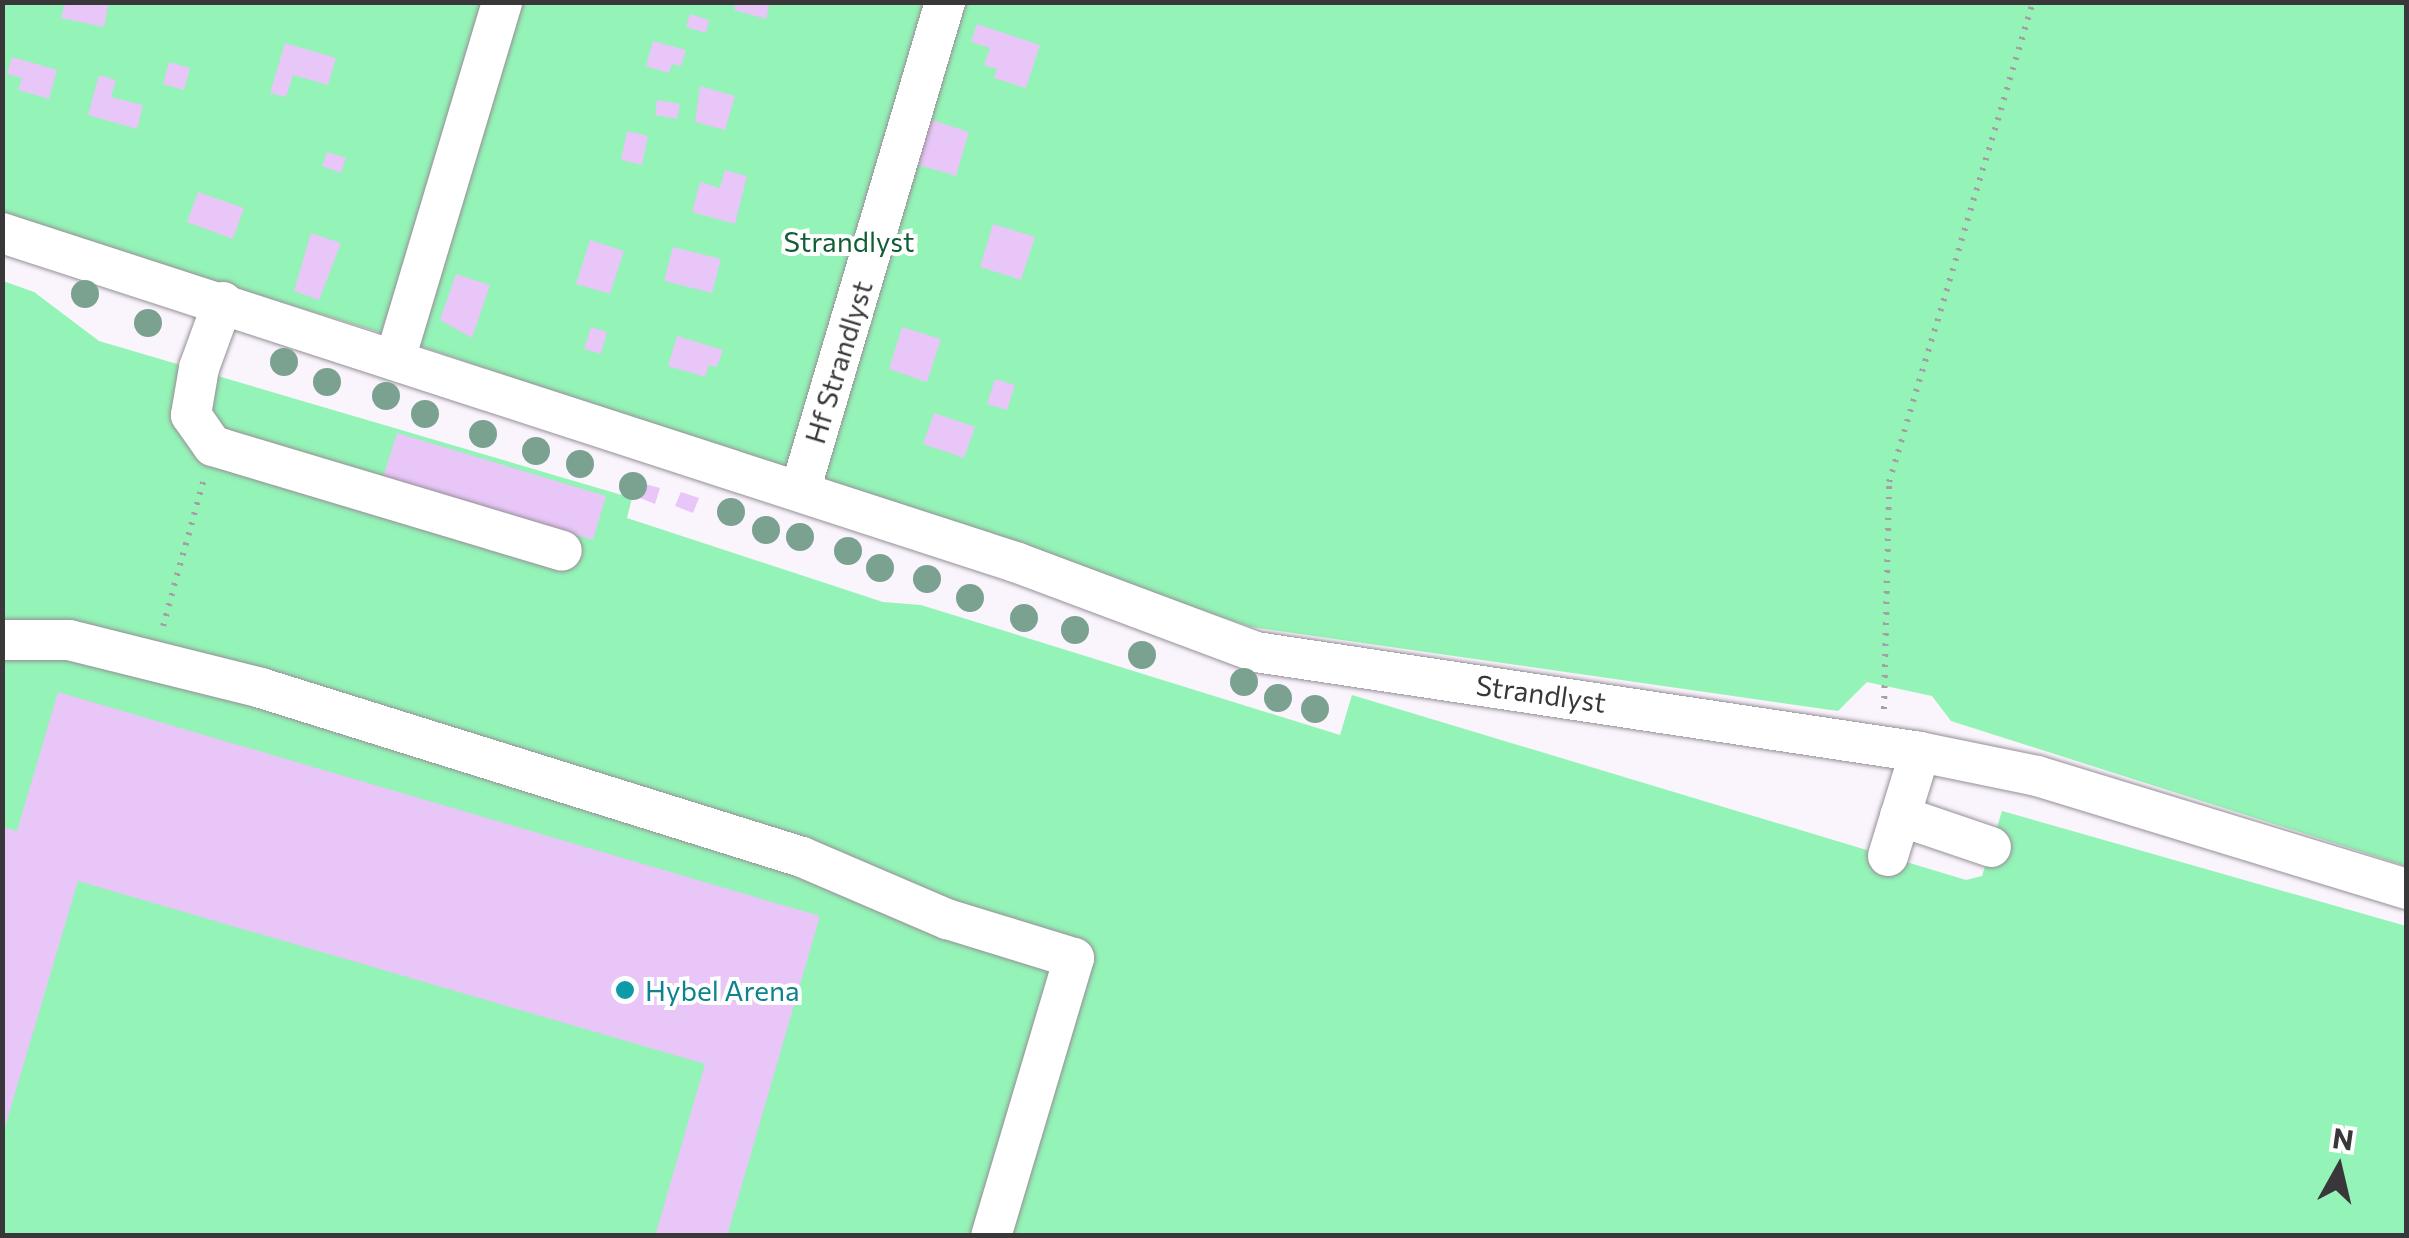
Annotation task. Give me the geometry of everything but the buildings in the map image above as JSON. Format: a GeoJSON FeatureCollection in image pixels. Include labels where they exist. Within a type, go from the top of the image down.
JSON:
{"type":"FeatureCollection","features":[{"type":"Feature","properties":{"kind":"street"},"geometry":{"type":"LineString","coordinates":[[396,356],[502,2]]}},
{"type":"Feature","properties":{"kind":"street","name":"Hf Strandlyst"},"geometry":{"type":"LineString","coordinates":[[800,491],[944,2]]}},
{"type":"Feature","properties":{"kind":"street","name":"Strandlyst"},"geometry":{"type":"LineString","coordinates":[[2,233],[396,356],[800,491],[1256,652],[1876,745],[2037,776],[2406,889]]}},
{"type":"Feature","properties":{"kind":"street"},"geometry":{"type":"LineString","coordinates":[[223,302],[199,368],[190,415],[213,446],[562,551]]}},
{"type":"Feature","properties":{"kind":"street"},"geometry":{"type":"LineString","coordinates":[[2,640],[69,640],[243,682],[802,857],[947,919],[1074,958],[991,1236]]}},
{"type":"Feature","properties":{"kind":"street"},"geometry":{"type":"LineString","coordinates":[[1888,856],[1920,752]]}},
{"type":"Feature","properties":{"kind":"street"},"geometry":{"type":"LineString","coordinates":[[1900,816],[1990,847]]}},
{"type":"Feature","properties":{"kind":"path"},"geometry":{"type":"LineString","coordinates":[[1876,745],[1890,687],[1889,482],[2034,2]]}},
{"type":"Feature","properties":{"kind":"path"},"geometry":{"type":"LineString","coordinates":[[162,626],[213,446]]}},
{"type":"Feature","properties":{"kind":"green space"},"geometry":{"type":"Polygon","coordinates":[[[2,3],[2406,3],[2406,866],[1951,721],[1932,696],[1867,682],[1838,711],[1251,627],[372,330],[3,217],[2,3]]]}},
{"type":"Feature","properties":{"kind":"green space"},"geometry":{"type":"Polygon","coordinates":[[[3,281],[34,292],[99,341],[632,498],[627,518],[883,602],[921,605],[1340,735],[1352,695],[1966,880],[1982,876],[2002,811],[2406,926],[2406,1235],[3,1236],[3,281]]]}},
{"type":"Feature","properties":{"kind":"place","name":"Hybel Arena"},"geometry":{"type":"Point","coordinates":[625,990]}}]}
